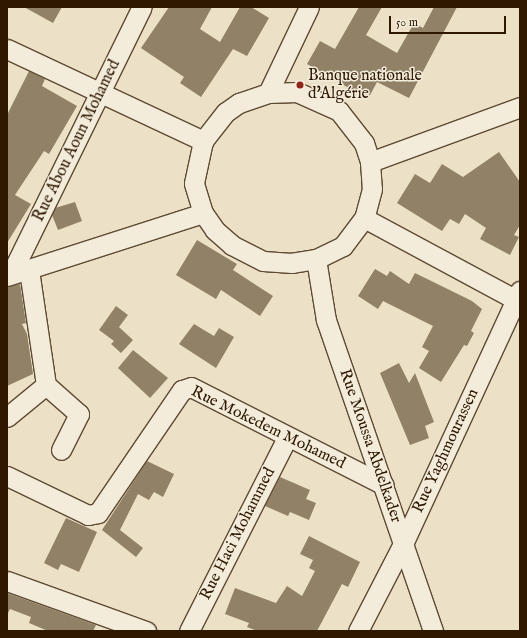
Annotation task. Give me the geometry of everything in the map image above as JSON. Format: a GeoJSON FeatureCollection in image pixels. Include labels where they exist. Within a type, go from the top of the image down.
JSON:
{"type":"FeatureCollection","features":[{"type":"Feature","properties":{"kind":"street","name":"Rue Abou Aoun Mohamed"},"geometry":{"type":"LineString","coordinates":[[9,275],[142,7]]}},
{"type":"Feature","properties":{"kind":"street"},"geometry":{"type":"LineString","coordinates":[[268,92],[309,7]]}},
{"type":"Feature","properties":{"kind":"street"},"geometry":{"type":"LineString","coordinates":[[7,49],[203,141]]}},
{"type":"Feature","properties":{"kind":"street"},"geometry":{"type":"LineString","coordinates":[[268,92],[297,92],[339,111],[364,144],[370,162],[372,189],[364,218],[343,246],[316,259],[292,263],[263,260],[232,245],[215,230],[203,213],[194,183],[203,141],[226,112],[240,103],[268,92]]}},
{"type":"Feature","properties":{"kind":"street"},"geometry":{"type":"LineString","coordinates":[[370,162],[520,107]]}},
{"type":"Feature","properties":{"kind":"street"},"geometry":{"type":"LineString","coordinates":[[9,275],[29,270],[203,213]]}},
{"type":"Feature","properties":{"kind":"street"},"geometry":{"type":"LineString","coordinates":[[364,218],[519,298]]}},
{"type":"Feature","properties":{"kind":"street","name":"Rue Moussa Abdelkader"},"geometry":{"type":"LineString","coordinates":[[316,259],[326,320],[433,631]]}},
{"type":"Feature","properties":{"kind":"street"},"geometry":{"type":"LineString","coordinates":[[29,270],[46,385],[79,414],[61,450]]}},
{"type":"Feature","properties":{"kind":"street","name":"Rue Yaghmourassen"},"geometry":{"type":"LineString","coordinates":[[358,631],[403,544],[519,298]]}},
{"type":"Feature","properties":{"kind":"street"},"geometry":{"type":"LineString","coordinates":[[7,417],[46,385]]}},
{"type":"Feature","properties":{"kind":"street","name":"Rue Mokedem Mohamed"},"geometry":{"type":"LineString","coordinates":[[7,476],[88,515],[98,513],[186,387],[191,387],[287,438],[384,485]]}},
{"type":"Feature","properties":{"kind":"street","name":"Rue Haci Mohammed"},"geometry":{"type":"LineString","coordinates":[[189,631],[287,438]]}},
{"type":"Feature","properties":{"kind":"street"},"geometry":{"type":"LineString","coordinates":[[7,581],[146,631]]}},
{"type":"Feature","properties":{"kind":"building"},"geometry":{"type":"Polygon","coordinates":[[[24,7],[62,7],[53,23],[24,7]]]}},
{"type":"Feature","properties":{"kind":"building"},"geometry":{"type":"Polygon","coordinates":[[[169,7],[212,7],[200,29],[220,42],[240,7],[251,7],[269,18],[247,56],[233,49],[201,97],[180,83],[184,77],[141,48],[169,7]]]}},
{"type":"Feature","properties":{"kind":"building"},"geometry":{"type":"Polygon","coordinates":[[[359,7],[382,7],[366,35],[397,53],[414,23],[423,28],[434,7],[457,7],[409,98],[377,82],[368,99],[307,64],[320,41],[335,49],[359,7]]]}},
{"type":"Feature","properties":{"kind":"building"},"geometry":{"type":"Polygon","coordinates":[[[29,71],[45,79],[42,86],[77,106],[49,154],[44,151],[15,195],[31,204],[7,243],[7,115],[29,71]]]}},
{"type":"Feature","properties":{"kind":"building"},"geometry":{"type":"Polygon","coordinates":[[[499,152],[520,182],[520,225],[514,235],[519,237],[510,255],[480,239],[486,228],[465,214],[459,224],[450,219],[442,231],[397,203],[415,174],[430,183],[442,164],[463,177],[499,152]]]}},
{"type":"Feature","properties":{"kind":"building"},"geometry":{"type":"Polygon","coordinates":[[[75,202],[82,221],[58,230],[52,215],[55,208],[75,202]]]}},
{"type":"Feature","properties":{"kind":"building"},"geometry":{"type":"Polygon","coordinates":[[[197,240],[237,264],[233,270],[273,296],[260,316],[221,290],[216,299],[176,275],[197,240]]]}},
{"type":"Feature","properties":{"kind":"building"},"geometry":{"type":"Polygon","coordinates":[[[375,269],[387,276],[390,271],[409,284],[415,273],[472,301],[482,309],[471,331],[474,333],[467,346],[464,345],[441,382],[419,368],[429,351],[422,347],[433,326],[383,301],[378,309],[358,296],[375,269]]]}},
{"type":"Feature","properties":{"kind":"building"},"geometry":{"type":"Polygon","coordinates":[[[20,284],[26,323],[22,324],[27,334],[33,374],[7,386],[7,287],[20,284]]]}},
{"type":"Feature","properties":{"kind":"building"},"geometry":{"type":"Polygon","coordinates":[[[116,306],[128,315],[119,327],[133,340],[121,353],[111,344],[114,341],[99,330],[116,306]]]}},
{"type":"Feature","properties":{"kind":"building"},"geometry":{"type":"Polygon","coordinates":[[[194,324],[214,336],[219,328],[234,337],[216,368],[179,344],[194,324]]]}},
{"type":"Feature","properties":{"kind":"building"},"geometry":{"type":"Polygon","coordinates":[[[133,350],[168,378],[150,398],[118,368],[133,350]]]}},
{"type":"Feature","properties":{"kind":"building"},"geometry":{"type":"Polygon","coordinates":[[[399,363],[409,383],[415,373],[434,422],[425,426],[429,438],[410,445],[380,373],[399,363]]]}},
{"type":"Feature","properties":{"kind":"building"},"geometry":{"type":"Polygon","coordinates":[[[147,461],[174,474],[163,497],[154,492],[149,500],[138,494],[120,530],[143,548],[136,557],[102,530],[147,461]]]}},
{"type":"Feature","properties":{"kind":"building"},"geometry":{"type":"Polygon","coordinates":[[[280,477],[310,490],[306,499],[316,503],[309,520],[290,512],[288,516],[265,506],[280,477]]]}},
{"type":"Feature","properties":{"kind":"building"},"geometry":{"type":"Polygon","coordinates":[[[66,518],[97,532],[79,572],[61,564],[58,570],[44,563],[66,518]]]}},
{"type":"Feature","properties":{"kind":"building"},"geometry":{"type":"Polygon","coordinates":[[[309,536],[360,562],[348,587],[342,584],[317,631],[257,631],[247,627],[249,623],[225,614],[235,588],[276,603],[287,586],[302,596],[315,571],[309,568],[313,560],[300,554],[309,536]]]}},
{"type":"Feature","properties":{"kind":"building"},"geometry":{"type":"Polygon","coordinates":[[[7,593],[96,625],[93,631],[48,631],[29,623],[31,617],[10,609],[7,615],[7,593]]]}},
{"type":"Feature","properties":{"kind":"place","name":"Banque nationale d'Algérie"},"geometry":{"type":"Point","coordinates":[300,85]}}]}
